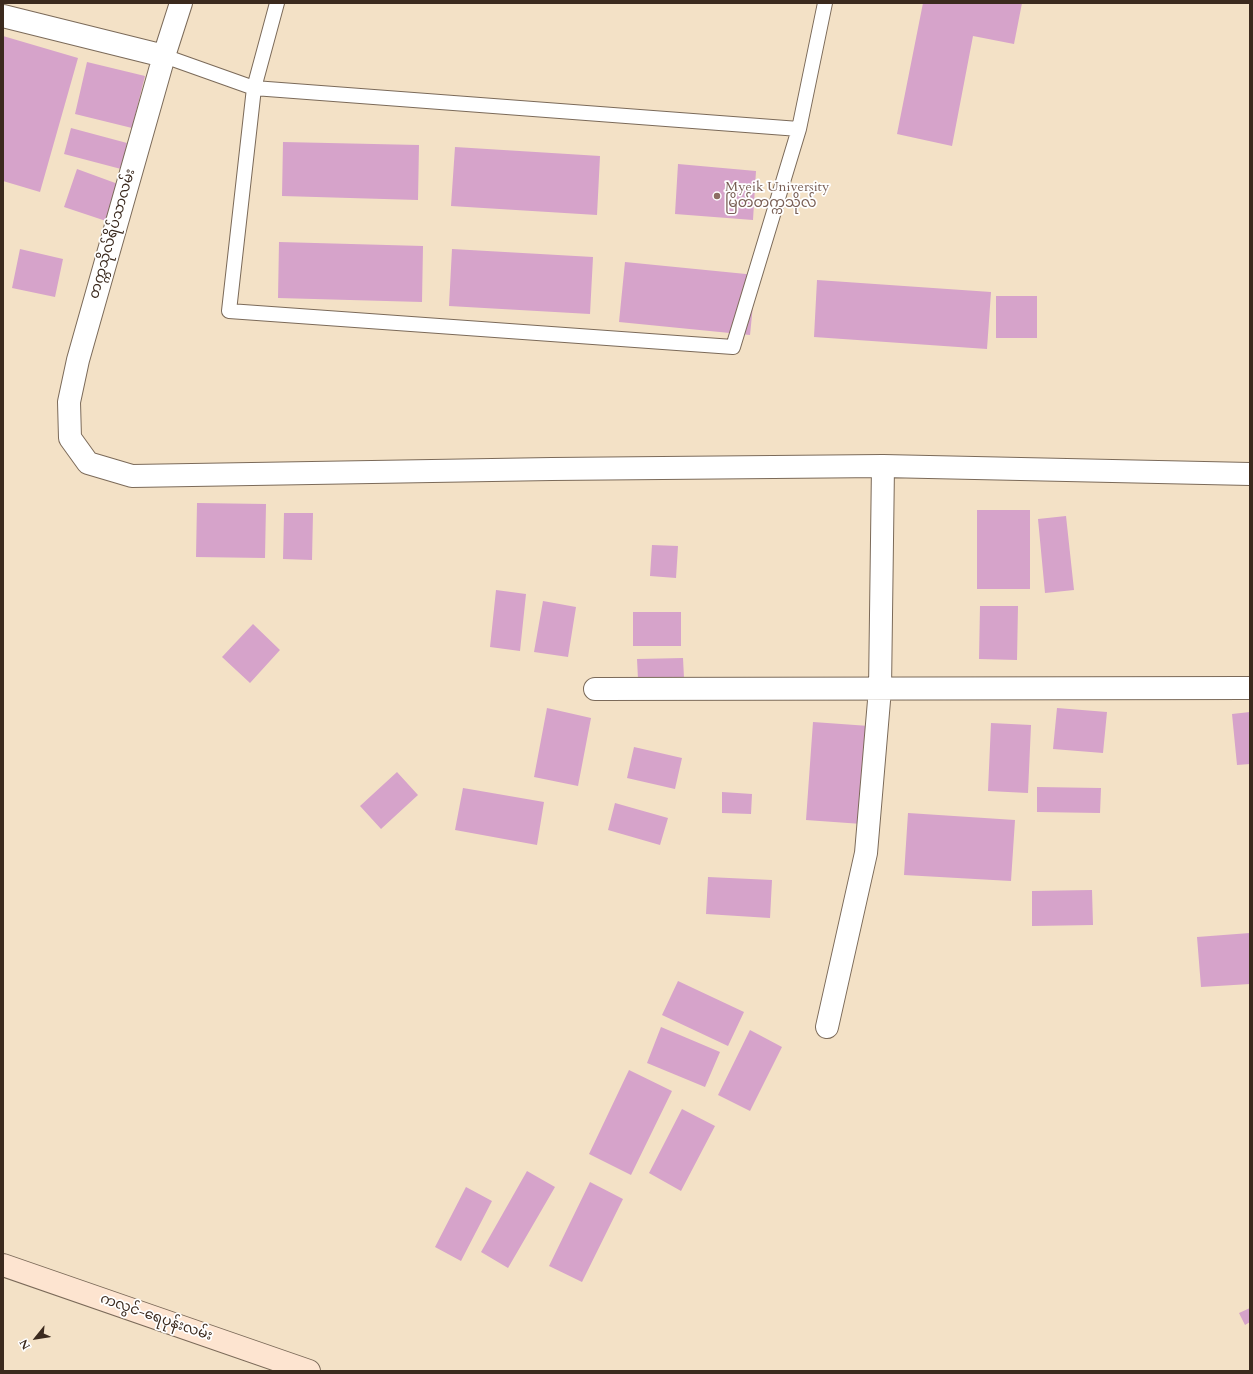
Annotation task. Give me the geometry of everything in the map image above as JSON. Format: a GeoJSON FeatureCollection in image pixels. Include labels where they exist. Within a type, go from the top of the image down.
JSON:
{"type":"FeatureCollection","features":[{"type":"Feature","properties":{"kind":"street","name":"တက္ကသိုလ်ရိပ်သာလမ်း"},"geometry":{"type":"LineString","coordinates":[[181,3],[164,56],[78,360],[69,402],[70,438],[88,464],[132,476],[537,469],[883,466]]}},
{"type":"Feature","properties":{"kind":"street"},"geometry":{"type":"LineString","coordinates":[[3,16],[164,56]]}},
{"type":"Feature","properties":{"kind":"street"},"geometry":{"type":"LineString","coordinates":[[827,1026],[866,853],[880,688],[883,466],[1250,474]]}},
{"type":"Feature","properties":{"kind":"street"},"geometry":{"type":"LineString","coordinates":[[595,689],[1250,688]]}},
{"type":"Feature","properties":{"kind":"street","name":"ကလွင်-ရေပုန်းလမ်း"},"geometry":{"type":"LineString","coordinates":[[3,1266],[309,1371]]}},
{"type":"Feature","properties":{"kind":"lane"},"geometry":{"type":"LineString","coordinates":[[277,3],[254,88],[229,311],[733,348],[799,129],[825,3]]}},
{"type":"Feature","properties":{"kind":"lane"},"geometry":{"type":"LineString","coordinates":[[164,56],[254,88],[799,129]]}},
{"type":"Feature","properties":{"kind":"building"},"geometry":{"type":"Polygon","coordinates":[[[923,3],[1022,3],[1014,44],[973,36],[952,146],[897,134],[923,3]]]}},
{"type":"Feature","properties":{"kind":"building"},"geometry":{"type":"Polygon","coordinates":[[[3,36],[78,58],[40,192],[3,181],[3,36]]]}},
{"type":"Feature","properties":{"kind":"building"},"geometry":{"type":"Polygon","coordinates":[[[87,62],[145,76],[132,128],[75,114],[87,62]]]}},
{"type":"Feature","properties":{"kind":"building"},"geometry":{"type":"Polygon","coordinates":[[[71,128],[127,143],[121,169],[64,154],[71,128]]]}},
{"type":"Feature","properties":{"kind":"building"},"geometry":{"type":"Polygon","coordinates":[[[283,142],[419,145],[418,200],[282,196],[283,142]]]}},
{"type":"Feature","properties":{"kind":"building"},"geometry":{"type":"Polygon","coordinates":[[[455,147],[600,156],[597,215],[451,206],[455,147]]]}},
{"type":"Feature","properties":{"kind":"building"},"geometry":{"type":"Polygon","coordinates":[[[678,164],[756,171],[753,220],[675,214],[678,164]]]}},
{"type":"Feature","properties":{"kind":"building"},"geometry":{"type":"Polygon","coordinates":[[[77,169],[118,184],[106,221],[64,207],[77,169]]]}},
{"type":"Feature","properties":{"kind":"building"},"geometry":{"type":"Polygon","coordinates":[[[279,242],[423,246],[422,302],[278,298],[279,242]]]}},
{"type":"Feature","properties":{"kind":"building"},"geometry":{"type":"Polygon","coordinates":[[[20,249],[63,259],[55,297],[12,288],[20,249]]]}},
{"type":"Feature","properties":{"kind":"building"},"geometry":{"type":"Polygon","coordinates":[[[452,249],[593,257],[590,314],[449,306],[452,249]]]}},
{"type":"Feature","properties":{"kind":"building"},"geometry":{"type":"Polygon","coordinates":[[[625,262],[756,275],[750,335],[619,322],[625,262]]]}},
{"type":"Feature","properties":{"kind":"building"},"geometry":{"type":"Polygon","coordinates":[[[817,280],[991,292],[987,349],[814,337],[817,280]]]}},
{"type":"Feature","properties":{"kind":"building"},"geometry":{"type":"Polygon","coordinates":[[[996,296],[1037,296],[1037,338],[996,338],[996,296]]]}},
{"type":"Feature","properties":{"kind":"building"},"geometry":{"type":"Polygon","coordinates":[[[197,503],[266,504],[265,558],[196,557],[197,503]]]}},
{"type":"Feature","properties":{"kind":"building"},"geometry":{"type":"Polygon","coordinates":[[[977,510],[1030,510],[1030,589],[977,589],[977,510]]]}},
{"type":"Feature","properties":{"kind":"building"},"geometry":{"type":"Polygon","coordinates":[[[284,513],[313,513],[312,560],[283,559],[284,513]]]}},
{"type":"Feature","properties":{"kind":"building"},"geometry":{"type":"Polygon","coordinates":[[[1066,516],[1074,590],[1045,593],[1038,519],[1066,516]]]}},
{"type":"Feature","properties":{"kind":"building"},"geometry":{"type":"Polygon","coordinates":[[[652,545],[678,546],[676,578],[650,576],[652,545]]]}},
{"type":"Feature","properties":{"kind":"building"},"geometry":{"type":"Polygon","coordinates":[[[496,590],[526,594],[520,651],[490,647],[496,590]]]}},
{"type":"Feature","properties":{"kind":"building"},"geometry":{"type":"Polygon","coordinates":[[[543,601],[576,607],[568,657],[534,652],[543,601]]]}},
{"type":"Feature","properties":{"kind":"building"},"geometry":{"type":"Polygon","coordinates":[[[980,606],[1018,606],[1017,660],[979,659],[980,606]]]}},
{"type":"Feature","properties":{"kind":"building"},"geometry":{"type":"Polygon","coordinates":[[[633,612],[681,612],[681,646],[633,646],[633,612]]]}},
{"type":"Feature","properties":{"kind":"building"},"geometry":{"type":"Polygon","coordinates":[[[253,624],[280,650],[250,683],[222,657],[253,624]]]}},
{"type":"Feature","properties":{"kind":"building"},"geometry":{"type":"Polygon","coordinates":[[[683,658],[684,678],[638,679],[637,659],[683,658]]]}},
{"type":"Feature","properties":{"kind":"building"},"geometry":{"type":"Polygon","coordinates":[[[547,708],[591,718],[578,786],[534,777],[547,708]]]}},
{"type":"Feature","properties":{"kind":"building"},"geometry":{"type":"Polygon","coordinates":[[[1057,708],[1107,712],[1103,753],[1053,749],[1057,708]]]}},
{"type":"Feature","properties":{"kind":"building"},"geometry":{"type":"Polygon","coordinates":[[[1250,712],[1250,764],[1237,765],[1232,714],[1250,712]]]}},
{"type":"Feature","properties":{"kind":"building"},"geometry":{"type":"Polygon","coordinates":[[[813,722],[883,727],[876,825],[806,820],[813,722]]]}},
{"type":"Feature","properties":{"kind":"building"},"geometry":{"type":"Polygon","coordinates":[[[991,723],[1031,725],[1028,793],[988,791],[991,723]]]}},
{"type":"Feature","properties":{"kind":"building"},"geometry":{"type":"Polygon","coordinates":[[[634,747],[682,758],[675,789],[627,778],[634,747]]]}},
{"type":"Feature","properties":{"kind":"building"},"geometry":{"type":"Polygon","coordinates":[[[397,772],[418,795],[381,829],[360,806],[397,772]]]}},
{"type":"Feature","properties":{"kind":"building"},"geometry":{"type":"Polygon","coordinates":[[[1037,787],[1101,788],[1100,813],[1037,812],[1037,787]]]}},
{"type":"Feature","properties":{"kind":"building"},"geometry":{"type":"Polygon","coordinates":[[[463,788],[544,802],[537,845],[455,830],[463,788]]]}},
{"type":"Feature","properties":{"kind":"building"},"geometry":{"type":"Polygon","coordinates":[[[722,792],[752,794],[751,814],[722,813],[722,792]]]}},
{"type":"Feature","properties":{"kind":"building"},"geometry":{"type":"Polygon","coordinates":[[[615,803],[668,818],[660,845],[608,830],[615,803]]]}},
{"type":"Feature","properties":{"kind":"building"},"geometry":{"type":"Polygon","coordinates":[[[908,813],[1015,820],[1011,881],[904,875],[908,813]]]}},
{"type":"Feature","properties":{"kind":"building"},"geometry":{"type":"Polygon","coordinates":[[[708,877],[772,880],[770,918],[706,914],[708,877]]]}},
{"type":"Feature","properties":{"kind":"building"},"geometry":{"type":"Polygon","coordinates":[[[1092,890],[1093,925],[1032,926],[1032,891],[1092,890]]]}},
{"type":"Feature","properties":{"kind":"building"},"geometry":{"type":"Polygon","coordinates":[[[1250,933],[1250,984],[1201,987],[1197,937],[1250,933]]]}},
{"type":"Feature","properties":{"kind":"building"},"geometry":{"type":"Polygon","coordinates":[[[678,981],[744,1012],[728,1046],[662,1015],[678,981]]]}},
{"type":"Feature","properties":{"kind":"building"},"geometry":{"type":"Polygon","coordinates":[[[661,1027],[720,1052],[705,1087],[647,1063],[661,1027]]]}},
{"type":"Feature","properties":{"kind":"building"},"geometry":{"type":"Polygon","coordinates":[[[750,1030],[782,1047],[750,1111],[718,1095],[750,1030]]]}},
{"type":"Feature","properties":{"kind":"building"},"geometry":{"type":"Polygon","coordinates":[[[629,1070],[672,1091],[631,1175],[589,1154],[629,1070]]]}},
{"type":"Feature","properties":{"kind":"building"},"geometry":{"type":"Polygon","coordinates":[[[682,1109],[715,1126],[681,1191],[649,1173],[682,1109]]]}},
{"type":"Feature","properties":{"kind":"building"},"geometry":{"type":"Polygon","coordinates":[[[527,1171],[555,1187],[508,1268],[481,1252],[527,1171]]]}},
{"type":"Feature","properties":{"kind":"building"},"geometry":{"type":"Polygon","coordinates":[[[590,1182],[623,1199],[582,1282],[549,1266],[590,1182]]]}},
{"type":"Feature","properties":{"kind":"building"},"geometry":{"type":"Polygon","coordinates":[[[466,1187],[492,1201],[461,1261],[435,1247],[466,1187]]]}},
{"type":"Feature","properties":{"kind":"building"},"geometry":{"type":"Polygon","coordinates":[[[1250,1308],[1250,1322],[1245,1325],[1239,1313],[1250,1308]]]}},
{"type":"Feature","properties":{"kind":"place","name":"Myeik University မြိတ်တက္ကသိုလ်"},"geometry":{"type":"Point","coordinates":[717,196]}}]}
